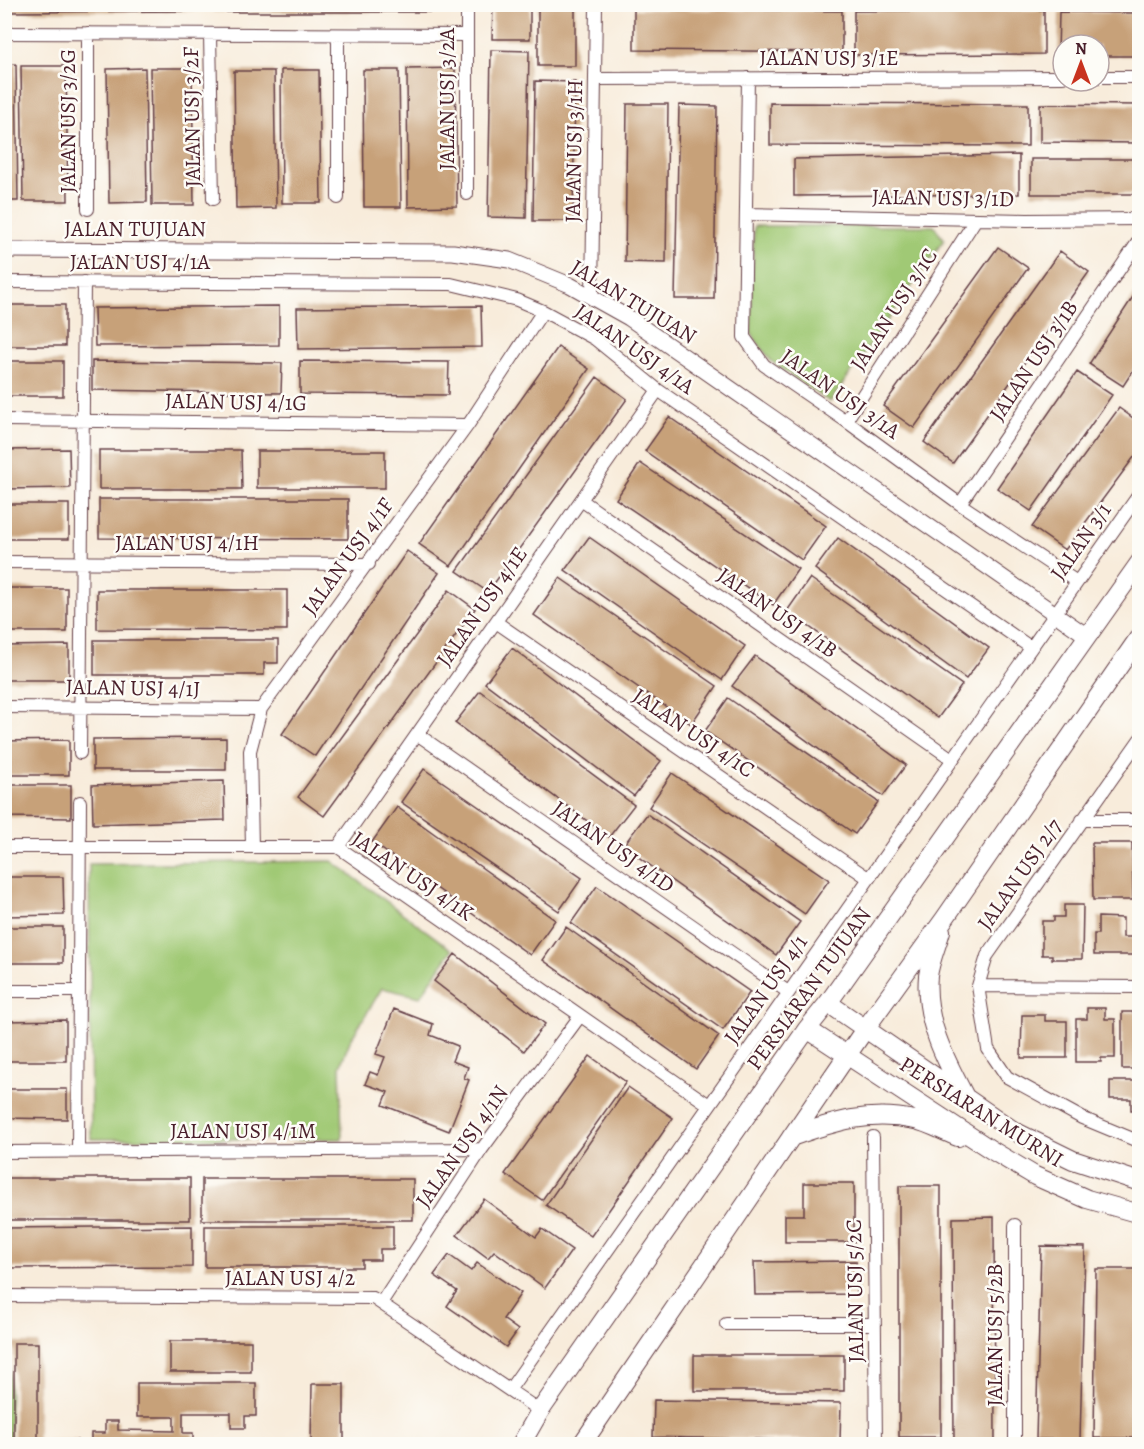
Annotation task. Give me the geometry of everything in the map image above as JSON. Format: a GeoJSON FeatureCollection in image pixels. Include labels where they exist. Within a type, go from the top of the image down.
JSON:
{"type":"FeatureCollection","features":[{"type":"Feature","properties":{"kind":"main road","name":"PERSIARAN TUJUAN"},"geometry":{"type":"LineString","coordinates":[[520,1444],[540,1411],[807,1029],[828,1003],[1140,562]]}},
{"type":"Feature","properties":{"kind":"main road"},"geometry":{"type":"LineString","coordinates":[[582,1444],[865,1029],[945,918],[1140,636]]}},
{"type":"Feature","properties":{"kind":"main road"},"geometry":{"type":"LineString","coordinates":[[945,918],[928,976],[930,1016],[944,1057],[967,1099]]}},
{"type":"Feature","properties":{"kind":"main road","name":"PERSIARAN MURNI"},"geometry":{"type":"LineString","coordinates":[[828,1003],[1014,1131],[1073,1160],[1140,1182]]}},
{"type":"Feature","properties":{"kind":"main road","name":"PERSIARAN MURNI"},"geometry":{"type":"LineString","coordinates":[[807,1029],[993,1152],[1035,1176],[1087,1199],[1140,1214]]}},
{"type":"Feature","properties":{"kind":"main road"},"geometry":{"type":"LineString","coordinates":[[791,1137],[834,1121],[875,1116],[915,1120],[993,1152]]}},
{"type":"Feature","properties":{"kind":"street","name":"JALAN USJ 3/2A"},"geometry":{"type":"LineString","coordinates":[[467,4],[467,194]]}},
{"type":"Feature","properties":{"kind":"street","name":"JALAN USJ 3/1H"},"geometry":{"type":"LineString","coordinates":[[592,297],[596,4]]}},
{"type":"Feature","properties":{"kind":"street"},"geometry":{"type":"LineString","coordinates":[[4,33],[467,35]]}},
{"type":"Feature","properties":{"kind":"street","name":"JALAN USJ 3/2G"},"geometry":{"type":"LineString","coordinates":[[88,33],[88,209]]}},
{"type":"Feature","properties":{"kind":"street","name":"JALAN USJ 3/2F"},"geometry":{"type":"LineString","coordinates":[[210,34],[213,200]]}},
{"type":"Feature","properties":{"kind":"street"},"geometry":{"type":"LineString","coordinates":[[338,35],[338,198]]}},
{"type":"Feature","properties":{"kind":"street","name":"JALAN USJ 3/1E"},"geometry":{"type":"LineString","coordinates":[[595,79],[1051,77]]}},
{"type":"Feature","properties":{"kind":"street"},"geometry":{"type":"LineString","coordinates":[[1111,77],[1140,77]]}},
{"type":"Feature","properties":{"kind":"street","name":"JALAN USJ 3/1A"},"geometry":{"type":"LineString","coordinates":[[748,78],[744,337],[765,365],[960,504],[1077,582]]}},
{"type":"Feature","properties":{"kind":"street","name":"JALAN USJ 3/1D"},"geometry":{"type":"LineString","coordinates":[[746,214],[976,219],[1140,219]]}},
{"type":"Feature","properties":{"kind":"street","name":"JALAN USJ 3/1C"},"geometry":{"type":"LineString","coordinates":[[846,421],[976,219]]}},
{"type":"Feature","properties":{"kind":"street","name":"JALAN USJ 3/1B"},"geometry":{"type":"LineString","coordinates":[[960,504],[1140,239]]}},
{"type":"Feature","properties":{"kind":"street","name":"JALAN TUJUAN"},"geometry":{"type":"LineString","coordinates":[[4,250],[453,252],[509,260],[570,285],[638,325],[1088,636]]}},
{"type":"Feature","properties":{"kind":"street","name":"JALAN USJ 4/1A"},"geometry":{"type":"LineString","coordinates":[[4,282],[451,284],[517,300],[595,339],[658,390],[1030,646]]}},
{"type":"Feature","properties":{"kind":"street"},"geometry":{"type":"LineString","coordinates":[[80,753],[84,282]]}},
{"type":"Feature","properties":{"kind":"street","name":"JALAN USJ 4/1F"},"geometry":{"type":"LineString","coordinates":[[252,847],[250,751],[261,709],[369,564],[468,425],[543,311]]}},
{"type":"Feature","properties":{"kind":"street","name":"JALAN USJ 4/1E"},"geometry":{"type":"LineString","coordinates":[[338,847],[658,390]]}},
{"type":"Feature","properties":{"kind":"street","name":"JALAN USJ 4/1G"},"geometry":{"type":"LineString","coordinates":[[4,420],[468,425]]}},
{"type":"Feature","properties":{"kind":"street","name":"JALAN 3/1"},"geometry":{"type":"LineString","coordinates":[[1054,612],[1140,493]]}},
{"type":"Feature","properties":{"kind":"street","name":"JALAN USJ 4/1B"},"geometry":{"type":"LineString","coordinates":[[581,500],[951,759]]}},
{"type":"Feature","properties":{"kind":"street","name":"JALAN USJ 4/1H"},"geometry":{"type":"LineString","coordinates":[[4,562],[369,564]]}},
{"type":"Feature","properties":{"kind":"street","name":"JALAN USJ 4/1"},"geometry":{"type":"LineString","coordinates":[[510,1389],[1054,612]]}},
{"type":"Feature","properties":{"kind":"street","name":"JALAN USJ 4/1C"},"geometry":{"type":"LineString","coordinates":[[496,622],[868,878]]}},
{"type":"Feature","properties":{"kind":"street","name":"JALAN USJ 4/1J"},"geometry":{"type":"LineString","coordinates":[[4,707],[261,709]]}},
{"type":"Feature","properties":{"kind":"street","name":"JALAN USJ 4/1D"},"geometry":{"type":"LineString","coordinates":[[417,734],[788,992]]}},
{"type":"Feature","properties":{"kind":"street","name":"JALAN USJ 2/7"},"geometry":{"type":"LineString","coordinates":[[1140,739],[987,956],[978,986],[988,1049],[1007,1077],[1082,1118],[1140,1143]]}},
{"type":"Feature","properties":{"kind":"street"},"geometry":{"type":"LineString","coordinates":[[78,1152],[80,802]]}},
{"type":"Feature","properties":{"kind":"street"},"geometry":{"type":"LineString","coordinates":[[1082,820],[1140,820]]}},
{"type":"Feature","properties":{"kind":"street","name":"JALAN USJ 4/1K"},"geometry":{"type":"LineString","coordinates":[[4,847],[338,847],[709,1105]]}},
{"type":"Feature","properties":{"kind":"street"},"geometry":{"type":"LineString","coordinates":[[978,986],[1140,987]]}},
{"type":"Feature","properties":{"kind":"street"},"geometry":{"type":"LineString","coordinates":[[4,991],[79,991]]}},
{"type":"Feature","properties":{"kind":"street","name":"JALAN USJ 4/1N"},"geometry":{"type":"LineString","coordinates":[[381,1303],[482,1149],[580,1016]]}},
{"type":"Feature","properties":{"kind":"street","name":"JALAN USJ 5/2C"},"geometry":{"type":"LineString","coordinates":[[873,1137],[876,1444]]}},
{"type":"Feature","properties":{"kind":"street","name":"JALAN USJ 4/1M"},"geometry":{"type":"LineString","coordinates":[[4,1152],[482,1149]]}},
{"type":"Feature","properties":{"kind":"street","name":"JALAN USJ 5/2B"},"geometry":{"type":"LineString","coordinates":[[1015,1225],[1015,1444]]}},
{"type":"Feature","properties":{"kind":"street","name":"JALAN USJ 4/2"},"geometry":{"type":"LineString","coordinates":[[4,1296],[373,1298],[540,1411]]}},
{"type":"Feature","properties":{"kind":"street"},"geometry":{"type":"LineString","coordinates":[[726,1324],[875,1324]]}},
{"type":"Feature","properties":{"kind":"green space"},"geometry":{"type":"Polygon","coordinates":[[[754,226],[934,226],[944,240],[830,402],[771,361],[751,333],[754,226]]]}},
{"type":"Feature","properties":{"kind":"green space"},"geometry":{"type":"Polygon","coordinates":[[[332,861],[452,950],[420,997],[382,988],[350,1041],[340,1066],[342,1139],[91,1139],[89,864],[332,861]]]}},
{"type":"Feature","properties":{"kind":"green space"},"geometry":{"type":"Polygon","coordinates":[[[4,1327],[9,1327],[10,1444],[4,1444],[4,1327]]]}},
{"type":"Feature","properties":{"kind":"building"},"geometry":{"type":"Polygon","coordinates":[[[4,4],[198,4],[198,11],[4,12],[4,4]]]}},
{"type":"Feature","properties":{"kind":"building"},"geometry":{"type":"Polygon","coordinates":[[[213,4],[440,4],[440,12],[213,12],[213,4]]]}},
{"type":"Feature","properties":{"kind":"building"},"geometry":{"type":"Polygon","coordinates":[[[493,4],[530,4],[530,39],[492,39],[493,4]]]}},
{"type":"Feature","properties":{"kind":"building"},"geometry":{"type":"Polygon","coordinates":[[[538,4],[575,4],[575,66],[538,66],[538,4]]]}},
{"type":"Feature","properties":{"kind":"building"},"geometry":{"type":"Polygon","coordinates":[[[634,9],[842,11],[842,52],[634,50],[634,9]]]}},
{"type":"Feature","properties":{"kind":"building"},"geometry":{"type":"Polygon","coordinates":[[[1044,10],[1044,54],[854,55],[854,11],[1044,10]]]}},
{"type":"Feature","properties":{"kind":"building"},"geometry":{"type":"Polygon","coordinates":[[[1059,12],[1140,13],[1140,56],[1111,56],[1111,33],[1059,33],[1059,12]]]}},
{"type":"Feature","properties":{"kind":"building"},"geometry":{"type":"Polygon","coordinates":[[[491,50],[529,51],[526,218],[488,217],[491,50]]]}},
{"type":"Feature","properties":{"kind":"building"},"geometry":{"type":"Polygon","coordinates":[[[16,64],[18,201],[4,201],[4,65],[16,64]]]}},
{"type":"Feature","properties":{"kind":"building"},"geometry":{"type":"Polygon","coordinates":[[[21,66],[66,66],[68,201],[23,201],[21,66]]]}},
{"type":"Feature","properties":{"kind":"building"},"geometry":{"type":"Polygon","coordinates":[[[145,68],[147,202],[109,203],[107,69],[145,68]]]}},
{"type":"Feature","properties":{"kind":"building"},"geometry":{"type":"Polygon","coordinates":[[[150,68],[192,68],[194,205],[152,205],[150,68]]]}},
{"type":"Feature","properties":{"kind":"building"},"geometry":{"type":"Polygon","coordinates":[[[455,68],[457,206],[408,207],[407,69],[455,68]]]}},
{"type":"Feature","properties":{"kind":"building"},"geometry":{"type":"Polygon","coordinates":[[[281,70],[319,70],[321,203],[282,203],[281,70]]]}},
{"type":"Feature","properties":{"kind":"building"},"geometry":{"type":"Polygon","coordinates":[[[363,70],[399,70],[401,207],[364,207],[363,70]]]}},
{"type":"Feature","properties":{"kind":"building"},"geometry":{"type":"Polygon","coordinates":[[[234,71],[274,71],[276,208],[236,209],[234,71]]]}},
{"type":"Feature","properties":{"kind":"building"},"geometry":{"type":"Polygon","coordinates":[[[535,81],[575,82],[573,221],[533,221],[535,81]]]}},
{"type":"Feature","properties":{"kind":"building"},"geometry":{"type":"Polygon","coordinates":[[[770,103],[1028,104],[1028,146],[770,145],[770,103]]]}},
{"type":"Feature","properties":{"kind":"building"},"geometry":{"type":"Polygon","coordinates":[[[627,104],[668,104],[666,263],[625,262],[627,104]]]}},
{"type":"Feature","properties":{"kind":"building"},"geometry":{"type":"Polygon","coordinates":[[[1040,104],[1140,105],[1140,143],[1040,142],[1040,104]]]}},
{"type":"Feature","properties":{"kind":"building"},"geometry":{"type":"Polygon","coordinates":[[[679,105],[717,106],[714,299],[675,299],[679,105]]]}},
{"type":"Feature","properties":{"kind":"building"},"geometry":{"type":"Polygon","coordinates":[[[1019,155],[1019,194],[794,196],[794,159],[1019,155]]]}},
{"type":"Feature","properties":{"kind":"building"},"geometry":{"type":"Polygon","coordinates":[[[1031,159],[1140,159],[1140,194],[1031,194],[1031,159]]]}},
{"type":"Feature","properties":{"kind":"building"},"geometry":{"type":"Polygon","coordinates":[[[998,247],[1028,268],[914,428],[883,406],[998,247]]]}},
{"type":"Feature","properties":{"kind":"building"},"geometry":{"type":"Polygon","coordinates":[[[1060,251],[1089,272],[953,463],[924,442],[1060,251]]]}},
{"type":"Feature","properties":{"kind":"building"},"geometry":{"type":"Polygon","coordinates":[[[1140,286],[1140,360],[1123,386],[1089,364],[1140,286]]]}},
{"type":"Feature","properties":{"kind":"building"},"geometry":{"type":"Polygon","coordinates":[[[4,305],[65,305],[65,346],[4,346],[4,305]]]}},
{"type":"Feature","properties":{"kind":"building"},"geometry":{"type":"Polygon","coordinates":[[[279,306],[279,345],[95,346],[94,308],[279,306]]]}},
{"type":"Feature","properties":{"kind":"building"},"geometry":{"type":"Polygon","coordinates":[[[481,306],[482,347],[298,349],[297,308],[481,306]]]}},
{"type":"Feature","properties":{"kind":"building"},"geometry":{"type":"Polygon","coordinates":[[[558,347],[589,369],[451,566],[419,544],[558,347]]]}},
{"type":"Feature","properties":{"kind":"building"},"geometry":{"type":"Polygon","coordinates":[[[4,361],[63,361],[63,396],[4,396],[4,361]]]}},
{"type":"Feature","properties":{"kind":"building"},"geometry":{"type":"Polygon","coordinates":[[[92,361],[282,363],[281,393],[92,390],[92,361]]]}},
{"type":"Feature","properties":{"kind":"building"},"geometry":{"type":"Polygon","coordinates":[[[300,361],[449,362],[448,395],[300,394],[300,361]]]}},
{"type":"Feature","properties":{"kind":"building"},"geometry":{"type":"Polygon","coordinates":[[[1077,372],[1112,395],[1031,511],[997,488],[1077,372]]]}},
{"type":"Feature","properties":{"kind":"building"},"geometry":{"type":"Polygon","coordinates":[[[597,377],[627,399],[488,592],[457,571],[597,377]]]}},
{"type":"Feature","properties":{"kind":"building"},"geometry":{"type":"Polygon","coordinates":[[[1119,408],[1140,423],[1140,449],[1065,550],[1032,527],[1119,408]]]}},
{"type":"Feature","properties":{"kind":"building"},"geometry":{"type":"Polygon","coordinates":[[[669,417],[826,526],[802,560],[645,451],[669,417]]]}},
{"type":"Feature","properties":{"kind":"building"},"geometry":{"type":"Polygon","coordinates":[[[69,449],[70,488],[4,489],[4,450],[69,449]]]}},
{"type":"Feature","properties":{"kind":"building"},"geometry":{"type":"Polygon","coordinates":[[[99,450],[241,450],[242,489],[99,489],[99,450]]]}},
{"type":"Feature","properties":{"kind":"building"},"geometry":{"type":"Polygon","coordinates":[[[257,451],[385,451],[385,488],[257,488],[257,451]]]}},
{"type":"Feature","properties":{"kind":"building"},"geometry":{"type":"Polygon","coordinates":[[[640,463],[798,569],[773,605],[616,499],[640,463]]]}},
{"type":"Feature","properties":{"kind":"building"},"geometry":{"type":"Polygon","coordinates":[[[99,499],[348,499],[348,539],[99,538],[99,499]]]}},
{"type":"Feature","properties":{"kind":"building"},"geometry":{"type":"Polygon","coordinates":[[[4,504],[69,504],[69,539],[4,539],[4,504]]]}},
{"type":"Feature","properties":{"kind":"building"},"geometry":{"type":"Polygon","coordinates":[[[589,537],[745,646],[722,680],[565,570],[589,537]]]}},
{"type":"Feature","properties":{"kind":"building"},"geometry":{"type":"Polygon","coordinates":[[[838,538],[989,648],[966,679],[815,569],[838,538]]]}},
{"type":"Feature","properties":{"kind":"building"},"geometry":{"type":"Polygon","coordinates":[[[407,551],[439,573],[315,756],[282,734],[407,551]]]}},
{"type":"Feature","properties":{"kind":"building"},"geometry":{"type":"Polygon","coordinates":[[[560,578],[717,686],[691,724],[534,615],[560,578]]]}},
{"type":"Feature","properties":{"kind":"building"},"geometry":{"type":"Polygon","coordinates":[[[810,578],[962,685],[938,718],[787,611],[810,578]]]}},
{"type":"Feature","properties":{"kind":"building"},"geometry":{"type":"Polygon","coordinates":[[[4,588],[67,588],[67,632],[4,632],[4,588]]]}},
{"type":"Feature","properties":{"kind":"building"},"geometry":{"type":"Polygon","coordinates":[[[97,590],[287,590],[287,630],[97,629],[97,590]]]}},
{"type":"Feature","properties":{"kind":"building"},"geometry":{"type":"Polygon","coordinates":[[[449,590],[475,609],[324,816],[298,797],[449,590]]]}},
{"type":"Feature","properties":{"kind":"building"},"geometry":{"type":"Polygon","coordinates":[[[94,640],[278,640],[278,663],[264,663],[264,675],[94,675],[94,640]]]}},
{"type":"Feature","properties":{"kind":"building"},"geometry":{"type":"Polygon","coordinates":[[[69,645],[69,680],[4,680],[4,646],[69,645]]]}},
{"type":"Feature","properties":{"kind":"building"},"geometry":{"type":"Polygon","coordinates":[[[512,648],[661,761],[634,796],[485,683],[512,648]]]}},
{"type":"Feature","properties":{"kind":"building"},"geometry":{"type":"Polygon","coordinates":[[[755,656],[906,765],[883,796],[732,686],[755,656]]]}},
{"type":"Feature","properties":{"kind":"building"},"geometry":{"type":"Polygon","coordinates":[[[480,691],[634,805],[609,837],[455,723],[480,691]]]}},
{"type":"Feature","properties":{"kind":"building"},"geometry":{"type":"Polygon","coordinates":[[[728,698],[878,802],[855,834],[705,731],[728,698]]]}},
{"type":"Feature","properties":{"kind":"building"},"geometry":{"type":"Polygon","coordinates":[[[226,738],[226,770],[93,770],[93,739],[226,738]]]}},
{"type":"Feature","properties":{"kind":"building"},"geometry":{"type":"Polygon","coordinates":[[[69,740],[69,775],[4,775],[4,741],[69,740]]]}},
{"type":"Feature","properties":{"kind":"building"},"geometry":{"type":"Polygon","coordinates":[[[424,769],[582,878],[559,911],[401,802],[424,769]]]}},
{"type":"Feature","properties":{"kind":"building"},"geometry":{"type":"Polygon","coordinates":[[[672,773],[829,880],[805,914],[649,807],[672,773]]]}},
{"type":"Feature","properties":{"kind":"building"},"geometry":{"type":"Polygon","coordinates":[[[224,781],[225,820],[93,824],[92,785],[224,781]]]}},
{"type":"Feature","properties":{"kind":"building"},"geometry":{"type":"Polygon","coordinates":[[[4,785],[71,785],[71,818],[4,817],[4,785]]]}},
{"type":"Feature","properties":{"kind":"building"},"geometry":{"type":"Polygon","coordinates":[[[397,807],[555,920],[530,955],[372,842],[397,807]]]}},
{"type":"Feature","properties":{"kind":"building"},"geometry":{"type":"Polygon","coordinates":[[[647,814],[800,922],[776,955],[623,846],[647,814]]]}},
{"type":"Feature","properties":{"kind":"building"},"geometry":{"type":"Polygon","coordinates":[[[1092,843],[1132,843],[1133,900],[1093,900],[1092,843]]]}},
{"type":"Feature","properties":{"kind":"building"},"geometry":{"type":"Polygon","coordinates":[[[4,877],[63,877],[64,915],[4,916],[4,877]]]}},
{"type":"Feature","properties":{"kind":"building"},"geometry":{"type":"Polygon","coordinates":[[[597,886],[750,992],[723,1030],[571,923],[597,886]]]}},
{"type":"Feature","properties":{"kind":"building"},"geometry":{"type":"Polygon","coordinates":[[[1064,905],[1083,905],[1082,959],[1052,959],[1052,955],[1042,955],[1042,921],[1054,921],[1054,917],[1064,917],[1064,905]]]}},
{"type":"Feature","properties":{"kind":"building"},"geometry":{"type":"Polygon","coordinates":[[[1098,917],[1123,918],[1123,937],[1136,937],[1136,955],[1094,955],[1094,934],[1098,934],[1098,917]]]}},
{"type":"Feature","properties":{"kind":"building"},"geometry":{"type":"Polygon","coordinates":[[[4,927],[63,927],[63,963],[4,963],[4,927]]]}},
{"type":"Feature","properties":{"kind":"building"},"geometry":{"type":"Polygon","coordinates":[[[566,927],[719,1036],[696,1069],[543,960],[566,927]]]}},
{"type":"Feature","properties":{"kind":"building"},"geometry":{"type":"Polygon","coordinates":[[[455,954],[545,1024],[524,1051],[434,981],[455,954]]]}},
{"type":"Feature","properties":{"kind":"building"},"geometry":{"type":"Polygon","coordinates":[[[1087,1008],[1105,1008],[1105,1019],[1115,1019],[1115,1058],[1101,1058],[1101,1062],[1076,1062],[1076,1019],[1087,1019],[1087,1008]]]}},
{"type":"Feature","properties":{"kind":"building"},"geometry":{"type":"Polygon","coordinates":[[[394,1009],[433,1024],[430,1035],[458,1046],[452,1061],[468,1067],[464,1078],[469,1080],[449,1131],[383,1105],[388,1092],[365,1084],[370,1072],[378,1075],[385,1057],[376,1054],[394,1009]]]}},
{"type":"Feature","properties":{"kind":"building"},"geometry":{"type":"Polygon","coordinates":[[[1122,1012],[1140,1012],[1140,1069],[1122,1069],[1122,1012]]]}},
{"type":"Feature","properties":{"kind":"building"},"geometry":{"type":"Polygon","coordinates":[[[1022,1015],[1045,1015],[1045,1021],[1067,1021],[1067,1058],[1021,1058],[1022,1015]]]}},
{"type":"Feature","properties":{"kind":"building"},"geometry":{"type":"Polygon","coordinates":[[[66,1020],[66,1061],[5,1061],[5,1021],[66,1020]]]}},
{"type":"Feature","properties":{"kind":"building"},"geometry":{"type":"Polygon","coordinates":[[[590,1056],[626,1082],[542,1200],[505,1174],[590,1056]]]}},
{"type":"Feature","properties":{"kind":"building"},"geometry":{"type":"Polygon","coordinates":[[[1110,1081],[1140,1081],[1140,1110],[1131,1110],[1131,1099],[1110,1099],[1110,1081]]]}},
{"type":"Feature","properties":{"kind":"building"},"geometry":{"type":"Polygon","coordinates":[[[628,1087],[673,1118],[591,1236],[546,1205],[628,1087]]]}},
{"type":"Feature","properties":{"kind":"building"},"geometry":{"type":"Polygon","coordinates":[[[4,1089],[67,1089],[67,1119],[4,1118],[4,1089]]]}},
{"type":"Feature","properties":{"kind":"building"},"geometry":{"type":"Polygon","coordinates":[[[4,1178],[190,1178],[190,1220],[4,1220],[4,1178]]]}},
{"type":"Feature","properties":{"kind":"building"},"geometry":{"type":"Polygon","coordinates":[[[202,1179],[413,1179],[413,1220],[202,1220],[202,1179]]]}},
{"type":"Feature","properties":{"kind":"building"},"geometry":{"type":"Polygon","coordinates":[[[804,1183],[854,1183],[854,1242],[785,1242],[785,1215],[804,1215],[804,1183]]]}},
{"type":"Feature","properties":{"kind":"building"},"geometry":{"type":"Polygon","coordinates":[[[899,1186],[941,1186],[941,1437],[899,1437],[899,1186]]]}},
{"type":"Feature","properties":{"kind":"building"},"geometry":{"type":"Polygon","coordinates":[[[484,1199],[536,1237],[542,1229],[572,1250],[545,1288],[494,1251],[488,1258],[457,1235],[484,1199]]]}},
{"type":"Feature","properties":{"kind":"building"},"geometry":{"type":"Polygon","coordinates":[[[994,1217],[995,1444],[954,1444],[953,1218],[994,1217]]]}},
{"type":"Feature","properties":{"kind":"building"},"geometry":{"type":"Polygon","coordinates":[[[192,1226],[192,1267],[4,1268],[4,1228],[192,1226]]]}},
{"type":"Feature","properties":{"kind":"building"},"geometry":{"type":"Polygon","coordinates":[[[205,1226],[393,1226],[393,1249],[380,1249],[380,1260],[362,1260],[362,1267],[205,1267],[205,1226]]]}},
{"type":"Feature","properties":{"kind":"building"},"geometry":{"type":"Polygon","coordinates":[[[1041,1246],[1085,1247],[1080,1440],[1036,1439],[1041,1246]]]}},
{"type":"Feature","properties":{"kind":"building"},"geometry":{"type":"Polygon","coordinates":[[[449,1255],[471,1271],[477,1263],[521,1293],[503,1319],[518,1330],[506,1347],[447,1306],[457,1291],[434,1275],[449,1255]]]}},
{"type":"Feature","properties":{"kind":"building"},"geometry":{"type":"Polygon","coordinates":[[[856,1261],[857,1294],[755,1295],[754,1262],[856,1261]]]}},
{"type":"Feature","properties":{"kind":"building"},"geometry":{"type":"Polygon","coordinates":[[[1096,1269],[1139,1269],[1138,1438],[1094,1438],[1096,1269]]]}},
{"type":"Feature","properties":{"kind":"building"},"geometry":{"type":"Polygon","coordinates":[[[170,1341],[251,1341],[251,1372],[170,1372],[170,1341]]]}},
{"type":"Feature","properties":{"kind":"building"},"geometry":{"type":"Polygon","coordinates":[[[14,1343],[38,1343],[38,1444],[14,1444],[14,1343]]]}},
{"type":"Feature","properties":{"kind":"building"},"geometry":{"type":"Polygon","coordinates":[[[694,1355],[844,1355],[844,1391],[694,1391],[694,1355]]]}},
{"type":"Feature","properties":{"kind":"building"},"geometry":{"type":"Polygon","coordinates":[[[137,1383],[256,1383],[256,1416],[245,1416],[245,1428],[231,1428],[231,1413],[183,1413],[183,1433],[193,1433],[193,1444],[91,1444],[91,1433],[105,1433],[105,1421],[118,1421],[118,1430],[174,1431],[174,1417],[137,1417],[137,1383]]]}},
{"type":"Feature","properties":{"kind":"building"},"geometry":{"type":"Polygon","coordinates":[[[312,1384],[344,1384],[344,1444],[311,1444],[312,1384]]]}},
{"type":"Feature","properties":{"kind":"building"},"geometry":{"type":"Polygon","coordinates":[[[654,1400],[841,1403],[840,1441],[653,1437],[654,1400]]]}},
{"type":"Feature","properties":{"kind":"building"},"geometry":{"type":"Polygon","coordinates":[[[47,1440],[77,1440],[77,1444],[47,1444],[47,1440]]]}}]}
